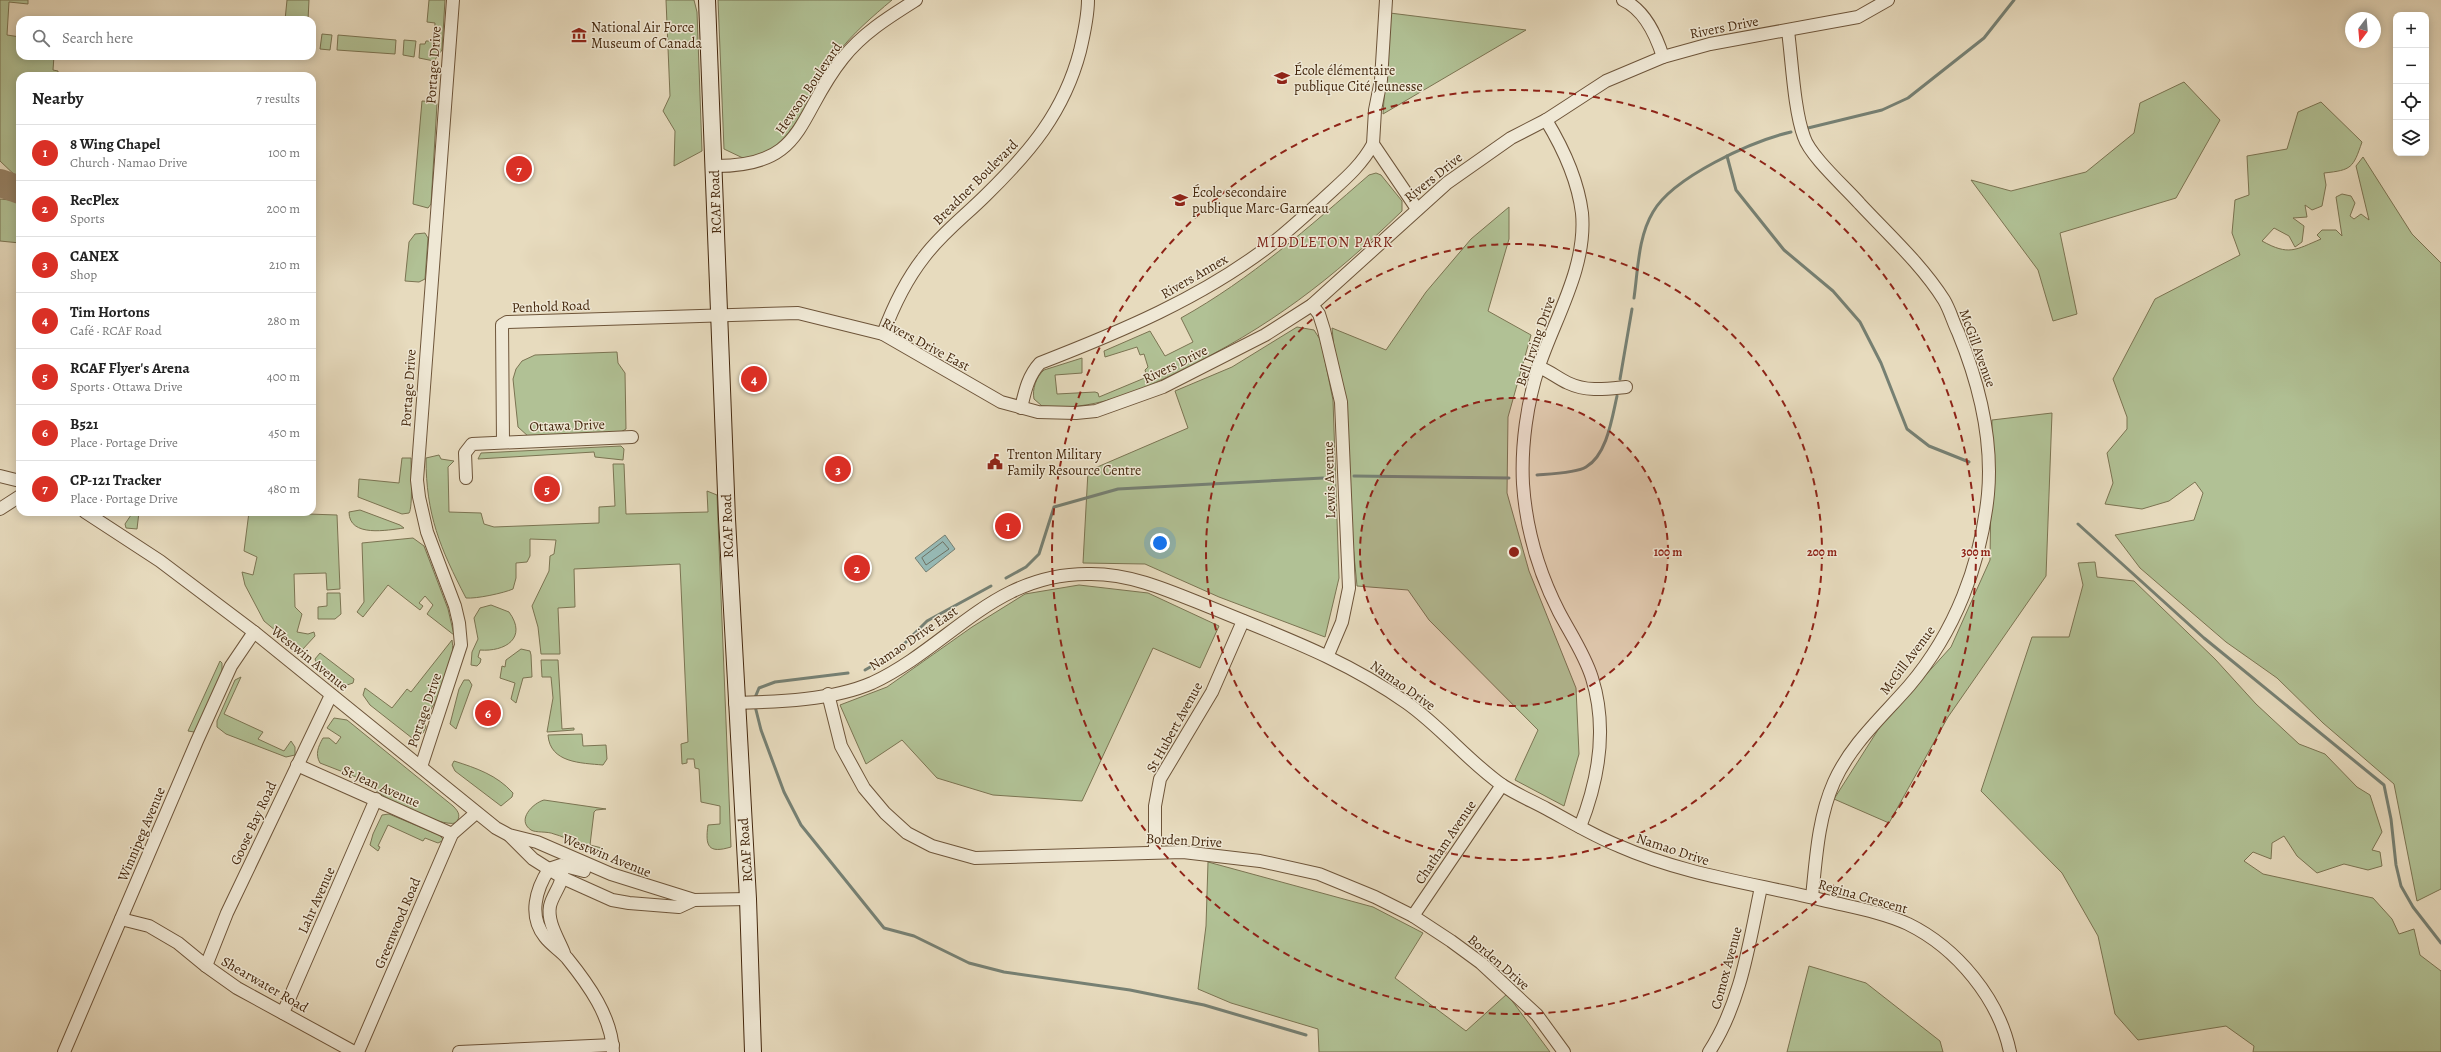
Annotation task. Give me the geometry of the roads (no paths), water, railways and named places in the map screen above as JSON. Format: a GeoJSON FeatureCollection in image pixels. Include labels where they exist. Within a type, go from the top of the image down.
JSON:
{"type":"FeatureCollection","features":[{"type":"Feature","properties":{"kind":"main road","name":"RCAF Road"},"geometry":{"type":"LineString","coordinates":[[707,0],[719,316],[741,703],[753,1052]]}},
{"type":"Feature","properties":{"kind":"street","name":"Portage Drive"},"geometry":{"type":"LineString","coordinates":[[421,767],[461,645],[460,623],[427,532],[419,497],[417,480],[453,0]]}},
{"type":"Feature","properties":{"kind":"street","name":"Hewson Boulevard"},"geometry":{"type":"LineString","coordinates":[[714,166],[739,166],[761,161],[784,149],[851,49],[872,28],[916,0]]}},
{"type":"Feature","properties":{"kind":"street","name":"Breadner Boulevard"},"geometry":{"type":"LineString","coordinates":[[883,334],[897,301],[923,257],[962,216],[1025,156],[1050,121],[1063,99],[1074,72],[1084,37],[1088,0]]}},
{"type":"Feature","properties":{"kind":"street"},"geometry":{"type":"LineString","coordinates":[[1386,0],[1381,80],[1375,110],[1373,144],[1417,209]]}},
{"type":"Feature","properties":{"kind":"street"},"geometry":{"type":"LineString","coordinates":[[1623,0],[1642,15],[1657,36],[1663,57]]}},
{"type":"Feature","properties":{"kind":"street","name":"Rivers Drive"},"geometry":{"type":"LineString","coordinates":[[1021,408],[1038,412],[1076,413],[1096,410],[1142,396],[1258,339],[1312,306],[1417,209],[1478,160],[1511,138],[1546,120],[1606,81],[1663,57],[1710,44],[1788,31],[1858,17],[1888,0]]}},
{"type":"Feature","properties":{"kind":"street","name":"McGill Avenue"},"geometry":{"type":"LineString","coordinates":[[1788,31],[1804,139],[1819,160],[1908,254],[1945,301],[1976,378],[1984,417],[1988,452],[1988,492],[1984,523],[1975,563],[1958,610],[1944,636],[1911,683],[1854,746],[1834,781],[1824,808],[1812,897]]}},
{"type":"Feature","properties":{"kind":"street","name":"Bell Irving Drive"},"geometry":{"type":"LineString","coordinates":[[1546,120],[1568,163],[1576,187],[1582,220],[1581,238],[1572,280],[1538,367],[1529,408],[1525,439],[1523,483],[1528,521],[1545,582],[1592,678],[1601,717],[1600,755],[1588,806],[1580,827]]}},
{"type":"Feature","properties":{"kind":"street","name":"Rivers Annex"},"geometry":{"type":"LineString","coordinates":[[1021,408],[1032,371],[1040,363],[1110,336],[1181,302],[1234,270],[1270,246],[1307,213],[1359,165],[1373,144]]}},
{"type":"Feature","properties":{"kind":"street","name":"Lewis Avenue"},"geometry":{"type":"LineString","coordinates":[[1312,306],[1321,319],[1341,402],[1349,588],[1342,622],[1328,655]]}},
{"type":"Feature","properties":{"kind":"street","name":"Rivers Drive East"},"geometry":{"type":"LineString","coordinates":[[719,316],[798,313],[883,334],[988,395],[1021,408]]}},
{"type":"Feature","properties":{"kind":"street","name":"Penhold Road"},"geometry":{"type":"LineString","coordinates":[[503,442],[502,325],[507,322],[719,316]]}},
{"type":"Feature","properties":{"kind":"street"},"geometry":{"type":"LineString","coordinates":[[1538,367],[1550,371],[1567,383],[1583,389],[1596,390],[1626,387]]}},
{"type":"Feature","properties":{"kind":"street","name":"Ottawa Drive"},"geometry":{"type":"LineString","coordinates":[[466,478],[465,452],[467,447],[478,443],[632,437]]}},
{"type":"Feature","properties":{"kind":"street"},"geometry":{"type":"LineString","coordinates":[[0,476],[16,480]]}},
{"type":"Feature","properties":{"kind":"street"},"geometry":{"type":"LineString","coordinates":[[0,509],[16,499]]}},
{"type":"Feature","properties":{"kind":"street","name":"Westwin Avenue"},"geometry":{"type":"LineString","coordinates":[[91,516],[160,561],[254,632],[476,813],[509,835],[533,859],[563,878],[594,893],[629,903],[680,907],[694,900]]}},
{"type":"Feature","properties":{"kind":"street","name":"Namao Drive"},"geometry":{"type":"LineString","coordinates":[[1005,593],[1052,576],[1092,574],[1138,580],[1328,655],[1374,681],[1411,706],[1502,785],[1619,847],[1695,874],[1761,887]]}},
{"type":"Feature","properties":{"kind":"street","name":"Namao Drive East"},"geometry":{"type":"LineString","coordinates":[[741,703],[849,691],[872,682],[906,664],[1005,593]]}},
{"type":"Feature","properties":{"kind":"street","name":"St Hubert Avenue"},"geometry":{"type":"LineString","coordinates":[[1155,852],[1155,806],[1160,780],[1212,692],[1243,621]]}},
{"type":"Feature","properties":{"kind":"street","name":"Winnipeg Avenue"},"geometry":{"type":"LineString","coordinates":[[64,1052],[196,741],[232,666],[254,632]]}},
{"type":"Feature","properties":{"kind":"street","name":"Goose Bay Road"},"geometry":{"type":"LineString","coordinates":[[206,966],[227,913],[331,694]]}},
{"type":"Feature","properties":{"kind":"street","name":"Borden Drive"},"geometry":{"type":"LineString","coordinates":[[828,694],[841,746],[864,788],[885,813],[907,833],[932,846],[975,858],[1183,852],[1260,860],[1319,874],[1375,897],[1413,916],[1481,963],[1537,1015],[1564,1052]]}},
{"type":"Feature","properties":{"kind":"street","name":"St Jean Avenue"},"geometry":{"type":"LineString","coordinates":[[297,765],[452,834]]}},
{"type":"Feature","properties":{"kind":"street","name":"Chatham Avenue"},"geometry":{"type":"LineString","coordinates":[[1413,916],[1502,785]]}},
{"type":"Feature","properties":{"kind":"street","name":"Lahr Avenue"},"geometry":{"type":"LineString","coordinates":[[283,1013],[376,800]]}},
{"type":"Feature","properties":{"kind":"street","name":"Greenwood Road"},"geometry":{"type":"LineString","coordinates":[[358,1052],[452,834],[476,813]]}},
{"type":"Feature","properties":{"kind":"street","name":"Westwin Avenue"},"geometry":{"type":"LineString","coordinates":[[509,835],[537,842],[611,874],[694,900],[748,899]]}},
{"type":"Feature","properties":{"kind":"street"},"geometry":{"type":"LineString","coordinates":[[555,851],[561,865],[563,878],[550,906],[550,919],[566,958]]}},
{"type":"Feature","properties":{"kind":"street"},"geometry":{"type":"LineString","coordinates":[[458,1052],[613,1049],[609,1026],[595,998],[566,958],[544,936],[536,917],[536,897],[549,869],[561,865],[572,866],[597,877],[611,874]]}},
{"type":"Feature","properties":{"kind":"street","name":"Regina Crescent"},"geometry":{"type":"LineString","coordinates":[[1761,887],[1812,897],[1872,912],[1909,925],[1938,944],[1966,967],[1991,1003],[2007,1035],[2010,1052]]}},
{"type":"Feature","properties":{"kind":"street","name":"Comox Avenue"},"geometry":{"type":"LineString","coordinates":[[1709,1052],[1722,1032],[1739,986],[1761,887]]}},
{"type":"Feature","properties":{"kind":"street","name":"Shearwater Road"},"geometry":{"type":"LineString","coordinates":[[121,919],[149,926],[178,943],[206,966],[237,988],[354,1052]]}},
{"type":"Feature","properties":{"kind":"water"},"geometry":{"type":"Polygon","coordinates":[[[945,535],[955,549],[926,572],[915,558],[945,535]]]}},
{"type":"Feature","properties":{"kind":"waterway"},"geometry":{"type":"LineString","coordinates":[[1808,128],[1882,110],[1908,98],[1984,38],[2014,0]]}},
{"type":"Feature","properties":{"kind":"waterway"},"geometry":{"type":"LineString","coordinates":[[1634,298],[1639,254],[1644,232],[1653,212],[1663,199],[1678,186],[1715,162],[1756,143],[1791,132]]}},
{"type":"Feature","properties":{"kind":"waterway"},"geometry":{"type":"LineString","coordinates":[[1727,156],[1736,190],[1784,250],[1833,291],[1860,322],[1881,363],[1907,429],[1929,446],[1969,462]]}},
{"type":"Feature","properties":{"kind":"waterway"},"geometry":{"type":"LineString","coordinates":[[1620,379],[1632,309]]}},
{"type":"Feature","properties":{"kind":"waterway"},"geometry":{"type":"LineString","coordinates":[[1537,475],[1576,471],[1586,467],[1593,461],[1599,454],[1608,435],[1617,396]]}},
{"type":"Feature","properties":{"kind":"waterway"},"geometry":{"type":"LineString","coordinates":[[1354,476],[1509,478]]}},
{"type":"Feature","properties":{"kind":"waterway"},"geometry":{"type":"LineString","coordinates":[[1006,578],[1026,567],[1039,554],[1054,507],[1118,489],[1323,478]]}},
{"type":"Feature","properties":{"kind":"waterway"},"geometry":{"type":"LineString","coordinates":[[2078,524],[2204,638],[2384,785],[2391,819],[2396,865],[2401,886],[2413,907],[2441,943]]}},
{"type":"Feature","properties":{"kind":"waterway"},"geometry":{"type":"LineString","coordinates":[[865,670],[895,653],[927,621],[991,586]]}},
{"type":"Feature","properties":{"kind":"waterway"},"geometry":{"type":"LineString","coordinates":[[754,700],[759,688],[775,682],[848,673]]}},
{"type":"Feature","properties":{"kind":"waterway"},"geometry":{"type":"LineString","coordinates":[[755,706],[761,730],[784,792],[801,825],[884,928],[914,936],[969,963],[1004,972],[1130,990],[1204,1005],[1306,1035]]}},
{"type":"Feature","properties":{"kind":"place","name":"National Air Force Museum of Canada"},"geometry":{"type":"Point","coordinates":[579,35]}},
{"type":"Feature","properties":{"kind":"place","name":"École élémentaire publique Cité Jeunesse"},"geometry":{"type":"Point","coordinates":[1282,78]}},
{"type":"Feature","properties":{"kind":"place","name":"CP-121 Tracker"},"geometry":{"type":"Point","coordinates":[519,169]}},
{"type":"Feature","properties":{"kind":"place","name":"École secondaire publique Marc-Garneau"},"geometry":{"type":"Point","coordinates":[1180,200]}},
{"type":"Feature","properties":{"kind":"place","name":"Tim Hortons"},"geometry":{"type":"Point","coordinates":[754,379]}},
{"type":"Feature","properties":{"kind":"place","name":"Trenton Military Family Resource Centre"},"geometry":{"type":"Point","coordinates":[995,462]}},
{"type":"Feature","properties":{"kind":"place","name":"CANEX"},"geometry":{"type":"Point","coordinates":[838,469]}},
{"type":"Feature","properties":{"kind":"place","name":"RCAF Flyer's Arena"},"geometry":{"type":"Point","coordinates":[547,489]}},
{"type":"Feature","properties":{"kind":"place","name":"8 Wing Chapel"},"geometry":{"type":"Point","coordinates":[1008,526]}},
{"type":"Feature","properties":{"kind":"place","name":"RecPlex"},"geometry":{"type":"Point","coordinates":[857,568]}},
{"type":"Feature","properties":{"kind":"place","name":"B521"},"geometry":{"type":"Point","coordinates":[488,713]}},
{"type":"Feature","properties":{"kind":"district","name":"MIDDLETON PARK"},"geometry":{"type":"Point","coordinates":[1325,242]}}]}
